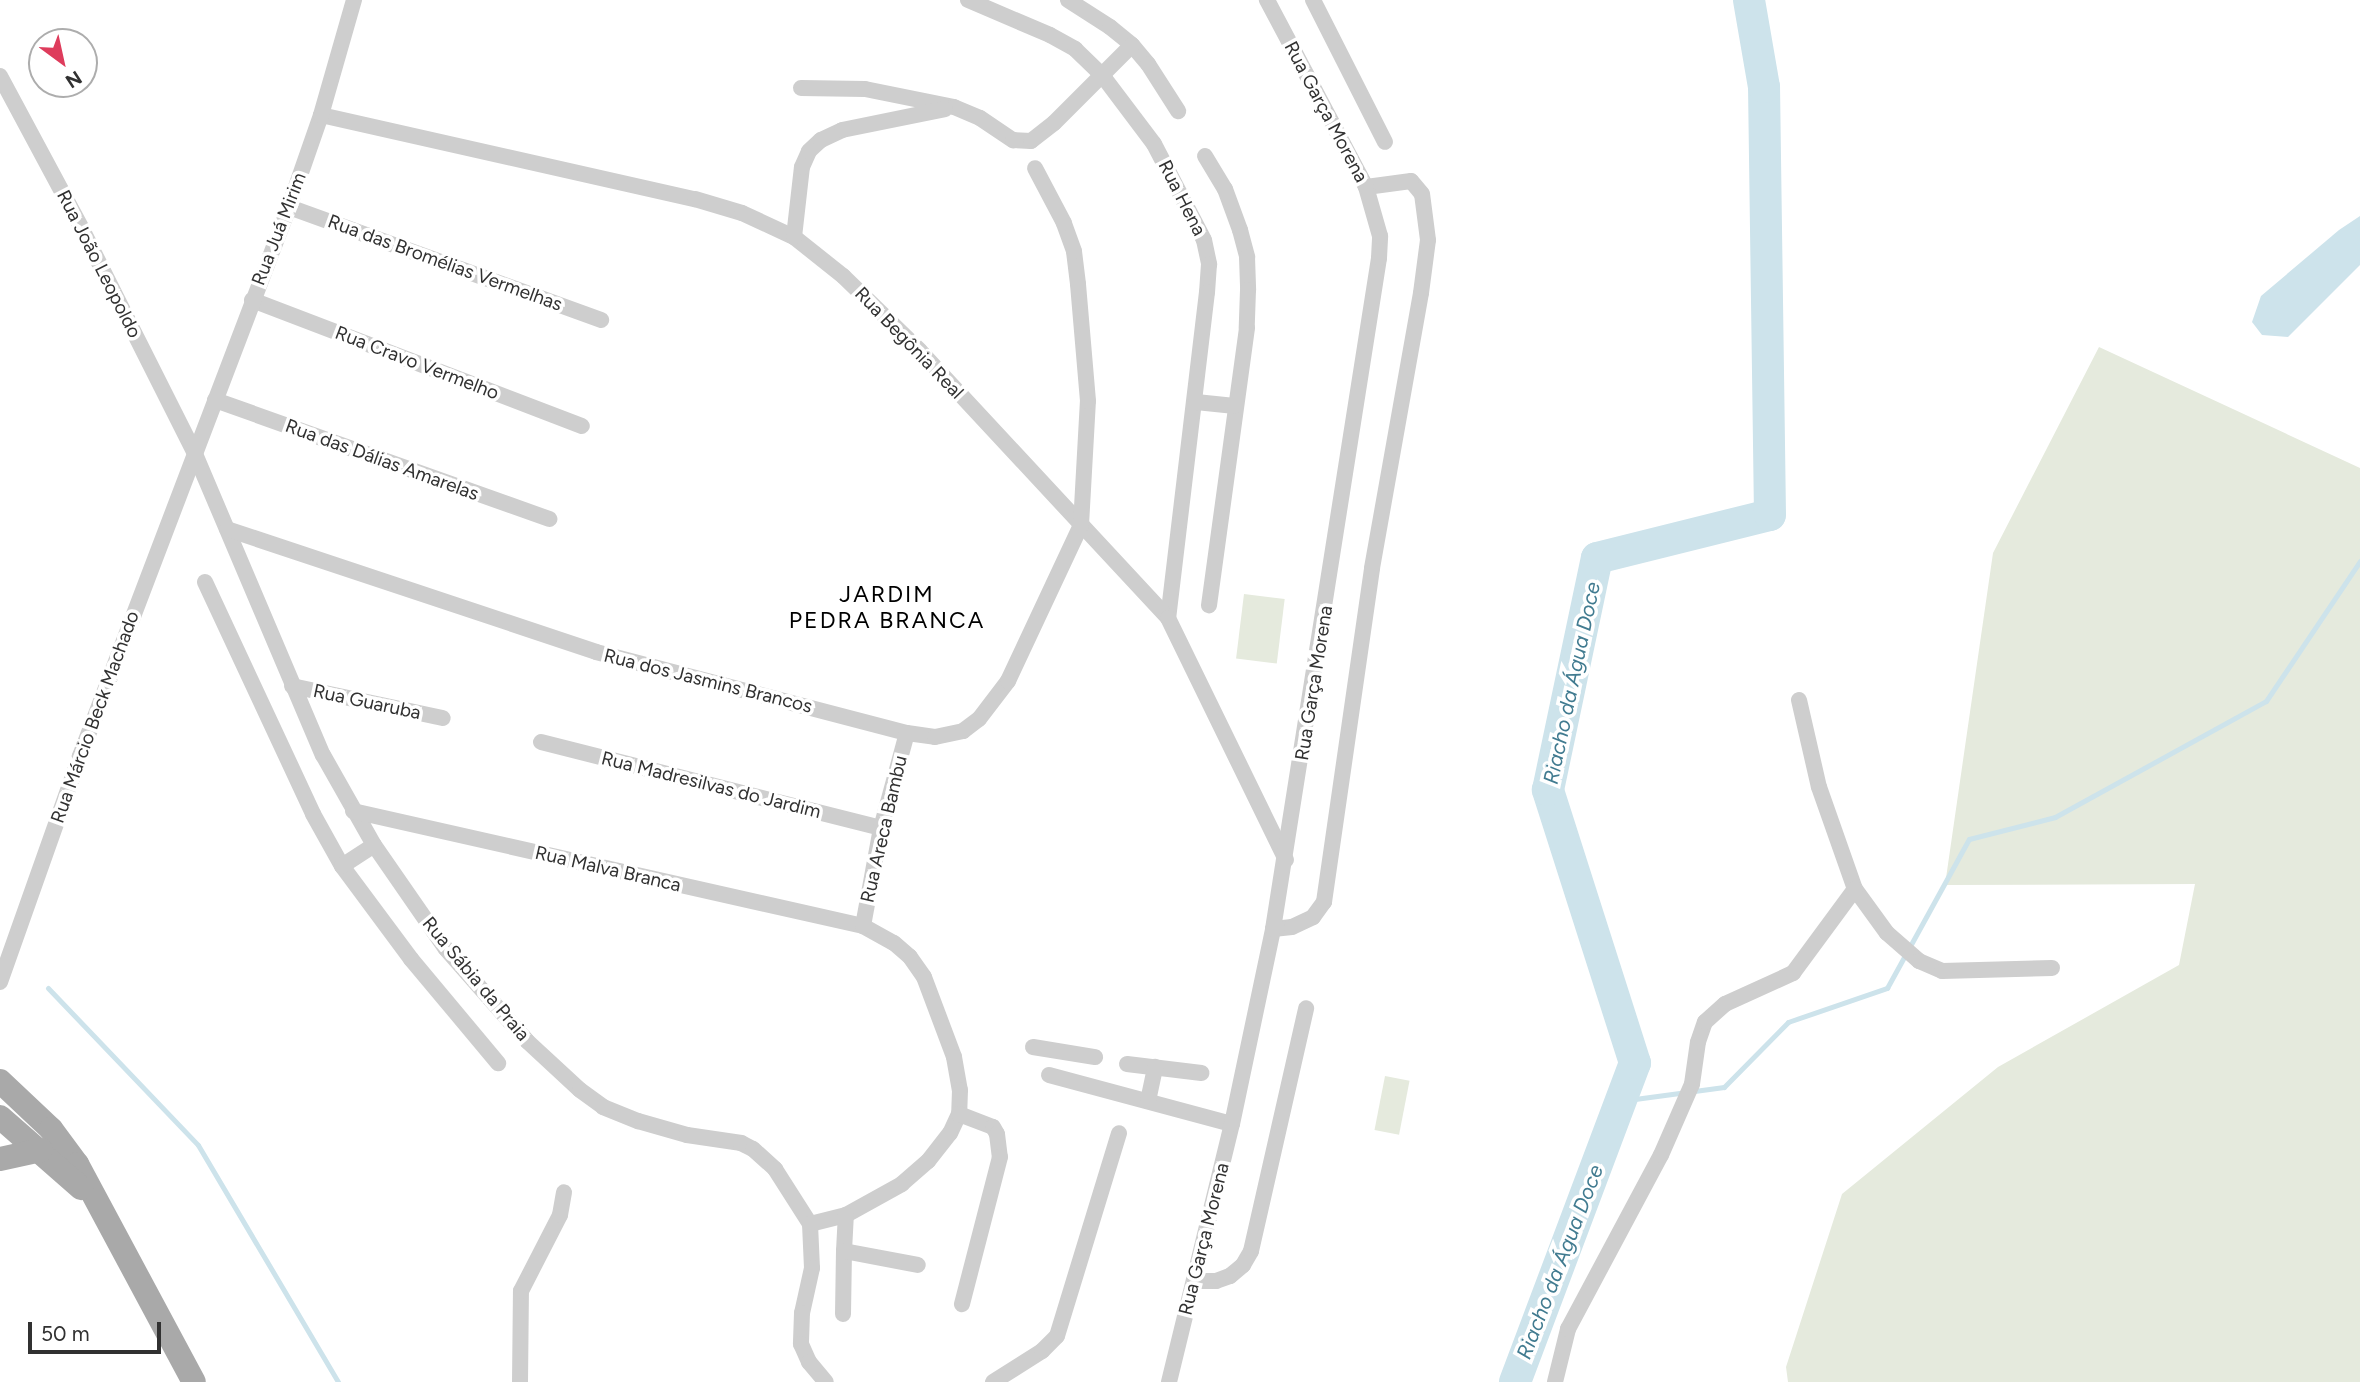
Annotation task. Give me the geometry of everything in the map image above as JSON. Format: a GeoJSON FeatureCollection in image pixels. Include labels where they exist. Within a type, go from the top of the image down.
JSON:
{"type":"FeatureCollection","features":[{"type":"Feature","properties":{"kind":"main road"},"geometry":{"type":"LineString","coordinates":[[0,1081],[60,1141],[101,1208],[194,1382]]}},
{"type":"Feature","properties":{"kind":"main road"},"geometry":{"type":"LineString","coordinates":[[0,1117],[41,1150],[101,1208]]}},
{"type":"Feature","properties":{"kind":"main road"},"geometry":{"type":"LineString","coordinates":[[0,1159],[41,1150]]}},
{"type":"Feature","properties":{"kind":"street","name":"Rua Juá Mirim"},"geometry":{"type":"LineString","coordinates":[[195,454],[289,207],[321,115],[354,0]]}},
{"type":"Feature","properties":{"kind":"street","name":"Rua Hena"},"geometry":{"type":"LineString","coordinates":[[968,0],[1050,35],[1075,49],[1102,75],[1154,144],[1204,240],[1209,264],[1208,292],[1168,618]]}},
{"type":"Feature","properties":{"kind":"street"},"geometry":{"type":"LineString","coordinates":[[1068,0],[1110,27],[1132,46],[1148,64],[1178,111]]}},
{"type":"Feature","properties":{"kind":"street","name":"Rua Garça Morena"},"geometry":{"type":"LineString","coordinates":[[1169,1382],[1232,1124],[1286,860],[1375,298],[1380,236],[1366,187],[1268,0]]}},
{"type":"Feature","properties":{"kind":"street"},"geometry":{"type":"LineString","coordinates":[[1313,0],[1385,142]]}},
{"type":"Feature","properties":{"kind":"street"},"geometry":{"type":"LineString","coordinates":[[801,88],[865,89],[954,107],[980,118],[1013,140],[1031,141],[1132,46]]}},
{"type":"Feature","properties":{"kind":"street","name":"Rua João Leopoldo"},"geometry":{"type":"LineString","coordinates":[[0,76],[82,229],[195,454]]}},
{"type":"Feature","properties":{"kind":"street"},"geometry":{"type":"LineString","coordinates":[[794,237],[802,167],[810,151],[821,140],[842,131],[877,122],[954,107]]}},
{"type":"Feature","properties":{"kind":"street","name":"Rua Begônia Real"},"geometry":{"type":"LineString","coordinates":[[321,115],[695,199],[742,213],[794,237],[843,276],[920,351],[1168,618],[1286,860]]}},
{"type":"Feature","properties":{"kind":"street"},"geometry":{"type":"LineString","coordinates":[[1205,156],[1225,189],[1247,257],[1247,328],[1209,605]]}},
{"type":"Feature","properties":{"kind":"street"},"geometry":{"type":"LineString","coordinates":[[1035,168],[1064,223],[1077,273],[1088,401],[1081,525]]}},
{"type":"Feature","properties":{"kind":"street"},"geometry":{"type":"LineString","coordinates":[[1273,929],[1292,927],[1313,917],[1324,902],[1372,568],[1422,293],[1427,240],[1422,194],[1411,181],[1366,187]]}},
{"type":"Feature","properties":{"kind":"street","name":"Rua das Bromélias Vermelhas"},"geometry":{"type":"LineString","coordinates":[[289,207],[601,320]]}},
{"type":"Feature","properties":{"kind":"street","name":"Rua Cravo Vermelho"},"geometry":{"type":"LineString","coordinates":[[252,300],[582,426]]}},
{"type":"Feature","properties":{"kind":"street","name":"Rua das Dálias Amarelas"},"geometry":{"type":"LineString","coordinates":[[215,400],[549,519]]}},
{"type":"Feature","properties":{"kind":"street"},"geometry":{"type":"LineString","coordinates":[[1196,402],[1235,406]]}},
{"type":"Feature","properties":{"kind":"street","name":"Rua Sábia da Praia"},"geometry":{"type":"LineString","coordinates":[[195,454],[292,686],[353,811],[446,949],[554,1068],[603,1107],[675,1131],[741,1143],[753,1149],[775,1169],[810,1224],[812,1268],[802,1313],[801,1344],[809,1362],[825,1382]]}},
{"type":"Feature","properties":{"kind":"street","name":"Rua Márcio Beck Machado"},"geometry":{"type":"LineString","coordinates":[[0,982],[82,752],[195,454]]}},
{"type":"Feature","properties":{"kind":"street","name":"Rua dos Jasmins Brancos"},"geometry":{"type":"LineString","coordinates":[[227,529],[596,652],[907,733],[935,737],[963,731],[998,699],[1081,525]]}},
{"type":"Feature","properties":{"kind":"street"},"geometry":{"type":"LineString","coordinates":[[205,582],[308,803],[342,866],[411,959],[498,1063]]}},
{"type":"Feature","properties":{"kind":"street","name":"Rua Guaruba"},"geometry":{"type":"LineString","coordinates":[[292,686],[443,718]]}},
{"type":"Feature","properties":{"kind":"street"},"geometry":{"type":"LineString","coordinates":[[1799,700],[1819,786],[1855,889],[1873,916],[1905,950],[1919,961],[1942,971],[2052,968]]}},
{"type":"Feature","properties":{"kind":"street","name":"Rua Areca Bambu"},"geometry":{"type":"LineString","coordinates":[[863,926],[881,828],[907,733]]}},
{"type":"Feature","properties":{"kind":"street","name":"Rua Madresilvas do Jardim"},"geometry":{"type":"LineString","coordinates":[[541,742],[881,828]]}},
{"type":"Feature","properties":{"kind":"street","name":"Rua Malva Branca"},"geometry":{"type":"LineString","coordinates":[[353,811],[863,926],[894,943],[910,957],[924,977],[954,1057],[960,1090],[959,1114]]}},
{"type":"Feature","properties":{"kind":"street"},"geometry":{"type":"LineString","coordinates":[[342,866],[374,845]]}},
{"type":"Feature","properties":{"kind":"street"},"geometry":{"type":"LineString","coordinates":[[1555,1382],[1568,1329],[1661,1155],[1692,1084],[1698,1042],[1705,1022],[1725,1004],[1793,973],[1855,889]]}},
{"type":"Feature","properties":{"kind":"street"},"geometry":{"type":"LineString","coordinates":[[1194,1282],[1216,1281],[1230,1276],[1243,1265],[1251,1251],[1306,1009]]}},
{"type":"Feature","properties":{"kind":"street"},"geometry":{"type":"LineString","coordinates":[[1032,1047],[1095,1056]]}},
{"type":"Feature","properties":{"kind":"street"},"geometry":{"type":"LineString","coordinates":[[1072,1081],[1077,1054]]}},
{"type":"Feature","properties":{"kind":"street"},"geometry":{"type":"LineString","coordinates":[[1127,1064],[1201,1073]]}},
{"type":"Feature","properties":{"kind":"street"},"geometry":{"type":"LineString","coordinates":[[1148,1101],[1155,1067]]}},
{"type":"Feature","properties":{"kind":"street"},"geometry":{"type":"LineString","coordinates":[[1049,1075],[1232,1124]]}},
{"type":"Feature","properties":{"kind":"street"},"geometry":{"type":"LineString","coordinates":[[810,1224],[846,1214],[902,1184],[928,1161],[950,1133],[959,1114],[993,1127],[997,1134],[1000,1157],[962,1304]]}},
{"type":"Feature","properties":{"kind":"street"},"geometry":{"type":"LineString","coordinates":[[993,1382],[1042,1351],[1057,1335],[1119,1133]]}},
{"type":"Feature","properties":{"kind":"street"},"geometry":{"type":"LineString","coordinates":[[520,1382],[521,1291],[547,1245],[560,1215],[564,1192]]}},
{"type":"Feature","properties":{"kind":"street"},"geometry":{"type":"LineString","coordinates":[[843,1314],[846,1214]]}},
{"type":"Feature","properties":{"kind":"street"},"geometry":{"type":"LineString","coordinates":[[844,1251],[918,1265]]}},
{"type":"Feature","properties":{"kind":"shaded area"},"geometry":{"type":"Polygon","coordinates":[[[2099,347],[2360,468],[2360,1382],[1788,1382],[1786,1367],[1842,1194],[1998,1067],[2179,965],[2195,884],[1945,885],[1993,553],[2099,347]]]}},
{"type":"Feature","properties":{"kind":"shaded area"},"geometry":{"type":"Polygon","coordinates":[[[1244,594],[1285,599],[1277,664],[1236,659],[1244,594]]]}},
{"type":"Feature","properties":{"kind":"shaded area"},"geometry":{"type":"Polygon","coordinates":[[[1385,1076],[1410,1081],[1399,1135],[1375,1130],[1385,1076]]]}},
{"type":"Feature","properties":{"kind":"water"},"geometry":{"type":"Polygon","coordinates":[[[2360,216],[2360,265],[2288,337],[2262,335],[2252,322],[2261,296],[2339,230],[2360,216]]]}},
{"type":"Feature","properties":{"kind":"waterway","name":"Riacho da Água Doce"},"geometry":{"type":"LineString","coordinates":[[1515,1382],[1635,1063],[1548,790],[1597,558],[1770,515],[1764,87],[1749,0]]}},
{"type":"Feature","properties":{"kind":"waterway"},"geometry":{"type":"LineString","coordinates":[[1620,1101],[1724,1087],[1788,1022],[1887,988],[1969,839],[2055,817],[2266,701],[2360,561]]}},
{"type":"Feature","properties":{"kind":"waterway"},"geometry":{"type":"LineString","coordinates":[[48,988],[198,1145],[338,1382]]}},
{"type":"Feature","properties":{"kind":"district","name":"JARDIM PEDRA BRANCA"},"geometry":{"type":"Point","coordinates":[887,607]}}]}
